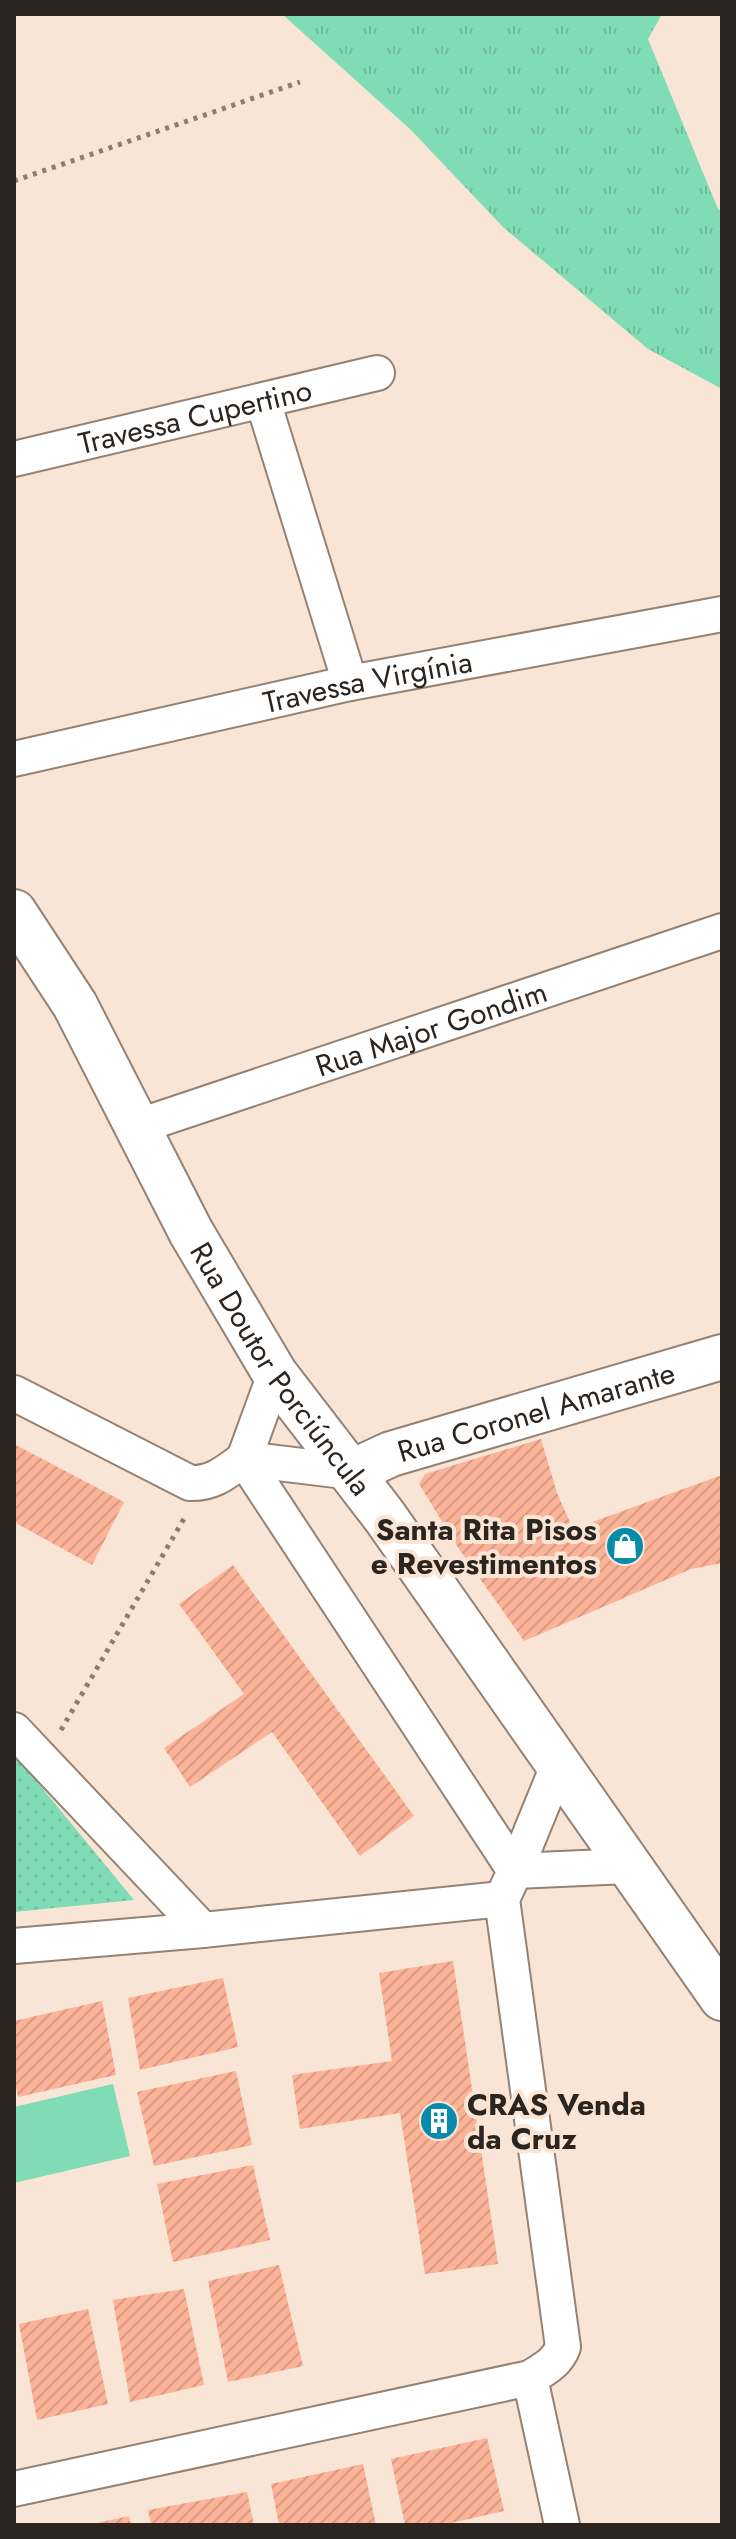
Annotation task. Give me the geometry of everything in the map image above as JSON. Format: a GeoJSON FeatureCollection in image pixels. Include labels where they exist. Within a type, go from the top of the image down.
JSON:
{"type":"FeatureCollection","features":[{"type":"Feature","properties":{"kind":"main road","name":"Rua Doutor Porciúncula"},"geometry":{"type":"LineString","coordinates":[[14,912],[75,1005],[191,1232],[275,1374],[352,1472],[628,1866],[720,1990]]}},
{"type":"Feature","properties":{"kind":"main road","name":"Rua Coronel Amarante"},"geometry":{"type":"LineString","coordinates":[[352,1472],[391,1454],[722,1357]]}},
{"type":"Feature","properties":{"kind":"street","name":"Travessa Cupertino"},"geometry":{"type":"LineString","coordinates":[[14,459],[377,373]]}},
{"type":"Feature","properties":{"kind":"street"},"geometry":{"type":"LineString","coordinates":[[263,401],[350,683]]}},
{"type":"Feature","properties":{"kind":"street","name":"Travessa Virgínia"},"geometry":{"type":"LineString","coordinates":[[14,759],[350,683],[722,614]]}},
{"type":"Feature","properties":{"kind":"street","name":"Rua Major Gondim"},"geometry":{"type":"LineString","coordinates":[[139,1126],[722,931]]}},
{"type":"Feature","properties":{"kind":"street"},"geometry":{"type":"LineString","coordinates":[[14,1393],[176,1478],[204,1484],[215,1481],[244,1459],[275,1374]]}},
{"type":"Feature","properties":{"kind":"street"},"geometry":{"type":"LineString","coordinates":[[244,1459],[352,1472]]}},
{"type":"Feature","properties":{"kind":"street"},"geometry":{"type":"LineString","coordinates":[[14,2489],[530,2378],[553,2364],[563,2347],[509,1885],[244,1459]]}},
{"type":"Feature","properties":{"kind":"street"},"geometry":{"type":"LineString","coordinates":[[14,1730],[203,1930]]}},
{"type":"Feature","properties":{"kind":"street"},"geometry":{"type":"LineString","coordinates":[[509,1885],[558,1766]]}},
{"type":"Feature","properties":{"kind":"street"},"geometry":{"type":"LineString","coordinates":[[14,1946],[203,1930],[628,1866]]}},
{"type":"Feature","properties":{"kind":"street"},"geometry":{"type":"LineString","coordinates":[[530,2378],[562,2525]]}},
{"type":"Feature","properties":{"kind":"path"},"geometry":{"type":"LineString","coordinates":[[14,181],[300,82]]}},
{"type":"Feature","properties":{"kind":"path"},"geometry":{"type":"LineString","coordinates":[[43,1762],[204,1484]]}},
{"type":"Feature","properties":{"kind":"green space"},"geometry":{"type":"Polygon","coordinates":[[[282,14],[662,14],[648,39],[718,209],[722,211],[722,389],[648,349],[503,227],[411,130],[282,14]]]}},
{"type":"Feature","properties":{"kind":"green space"},"geometry":{"type":"Polygon","coordinates":[[[14,1756],[29,1772],[134,1900],[14,1912],[14,1756]]]}},
{"type":"Feature","properties":{"kind":"green space"},"geometry":{"type":"Polygon","coordinates":[[[113,2084],[130,2156],[14,2183],[14,2107],[113,2084]]]}},
{"type":"Feature","properties":{"kind":"building","name":"Santa Rita Pisos e Revestimentos"},"geometry":{"type":"Polygon","coordinates":[[[541,1439],[557,1493],[573,1529],[722,1475],[722,1563],[691,1569],[524,1641],[459,1549],[419,1484],[425,1474],[541,1439]]]}},
{"type":"Feature","properties":{"kind":"building"},"geometry":{"type":"Polygon","coordinates":[[[14,1444],[124,1502],[92,1565],[14,1522],[14,1444]]]}},
{"type":"Feature","properties":{"kind":"building"},"geometry":{"type":"Polygon","coordinates":[[[233,1565],[414,1816],[360,1856],[272,1732],[190,1787],[164,1748],[244,1694],[179,1604],[233,1565]]]}},
{"type":"Feature","properties":{"kind":"building","name":"CRAS Venda da Cruz"},"geometry":{"type":"Polygon","coordinates":[[[453,1961],[498,2264],[425,2274],[400,2113],[300,2129],[292,2075],[392,2061],[379,1973],[453,1961]]]}},
{"type":"Feature","properties":{"kind":"building"},"geometry":{"type":"Polygon","coordinates":[[[223,1978],[238,2047],[140,2070],[128,1998],[223,1978]]]}},
{"type":"Feature","properties":{"kind":"building"},"geometry":{"type":"Polygon","coordinates":[[[102,2001],[116,2075],[18,2097],[14,2077],[14,2021],[102,2001]]]}},
{"type":"Feature","properties":{"kind":"building"},"geometry":{"type":"Polygon","coordinates":[[[236,2071],[252,2145],[154,2166],[137,2092],[236,2071]]]}},
{"type":"Feature","properties":{"kind":"building"},"geometry":{"type":"Polygon","coordinates":[[[253,2165],[270,2240],[173,2262],[157,2184],[253,2165]]]}},
{"type":"Feature","properties":{"kind":"building"},"geometry":{"type":"Polygon","coordinates":[[[279,2265],[303,2366],[228,2382],[208,2281],[279,2265]]]}},
{"type":"Feature","properties":{"kind":"building"},"geometry":{"type":"Polygon","coordinates":[[[184,2289],[204,2385],[130,2402],[113,2300],[184,2289]]]}},
{"type":"Feature","properties":{"kind":"building"},"geometry":{"type":"Polygon","coordinates":[[[88,2309],[108,2404],[37,2420],[19,2324],[88,2309]]]}},
{"type":"Feature","properties":{"kind":"building"},"geometry":{"type":"Polygon","coordinates":[[[487,2438],[504,2511],[442,2525],[405,2525],[391,2459],[487,2438]]]}},
{"type":"Feature","properties":{"kind":"building"},"geometry":{"type":"Polygon","coordinates":[[[363,2464],[376,2525],[279,2525],[271,2484],[363,2464]]]}},
{"type":"Feature","properties":{"kind":"building"},"geometry":{"type":"Polygon","coordinates":[[[247,2492],[254,2525],[151,2525],[148,2510],[247,2492]]]}},
{"type":"Feature","properties":{"kind":"building"},"geometry":{"type":"Polygon","coordinates":[[[129,2516],[131,2525],[93,2525],[93,2524],[129,2516]]]}},
{"type":"Feature","properties":{"kind":"place","name":"Santa Rita Pisos e Revestimentos"},"geometry":{"type":"Point","coordinates":[625,1546]}},
{"type":"Feature","properties":{"kind":"place","name":"CRAS Venda da Cruz"},"geometry":{"type":"Point","coordinates":[439,2121]}}]}
